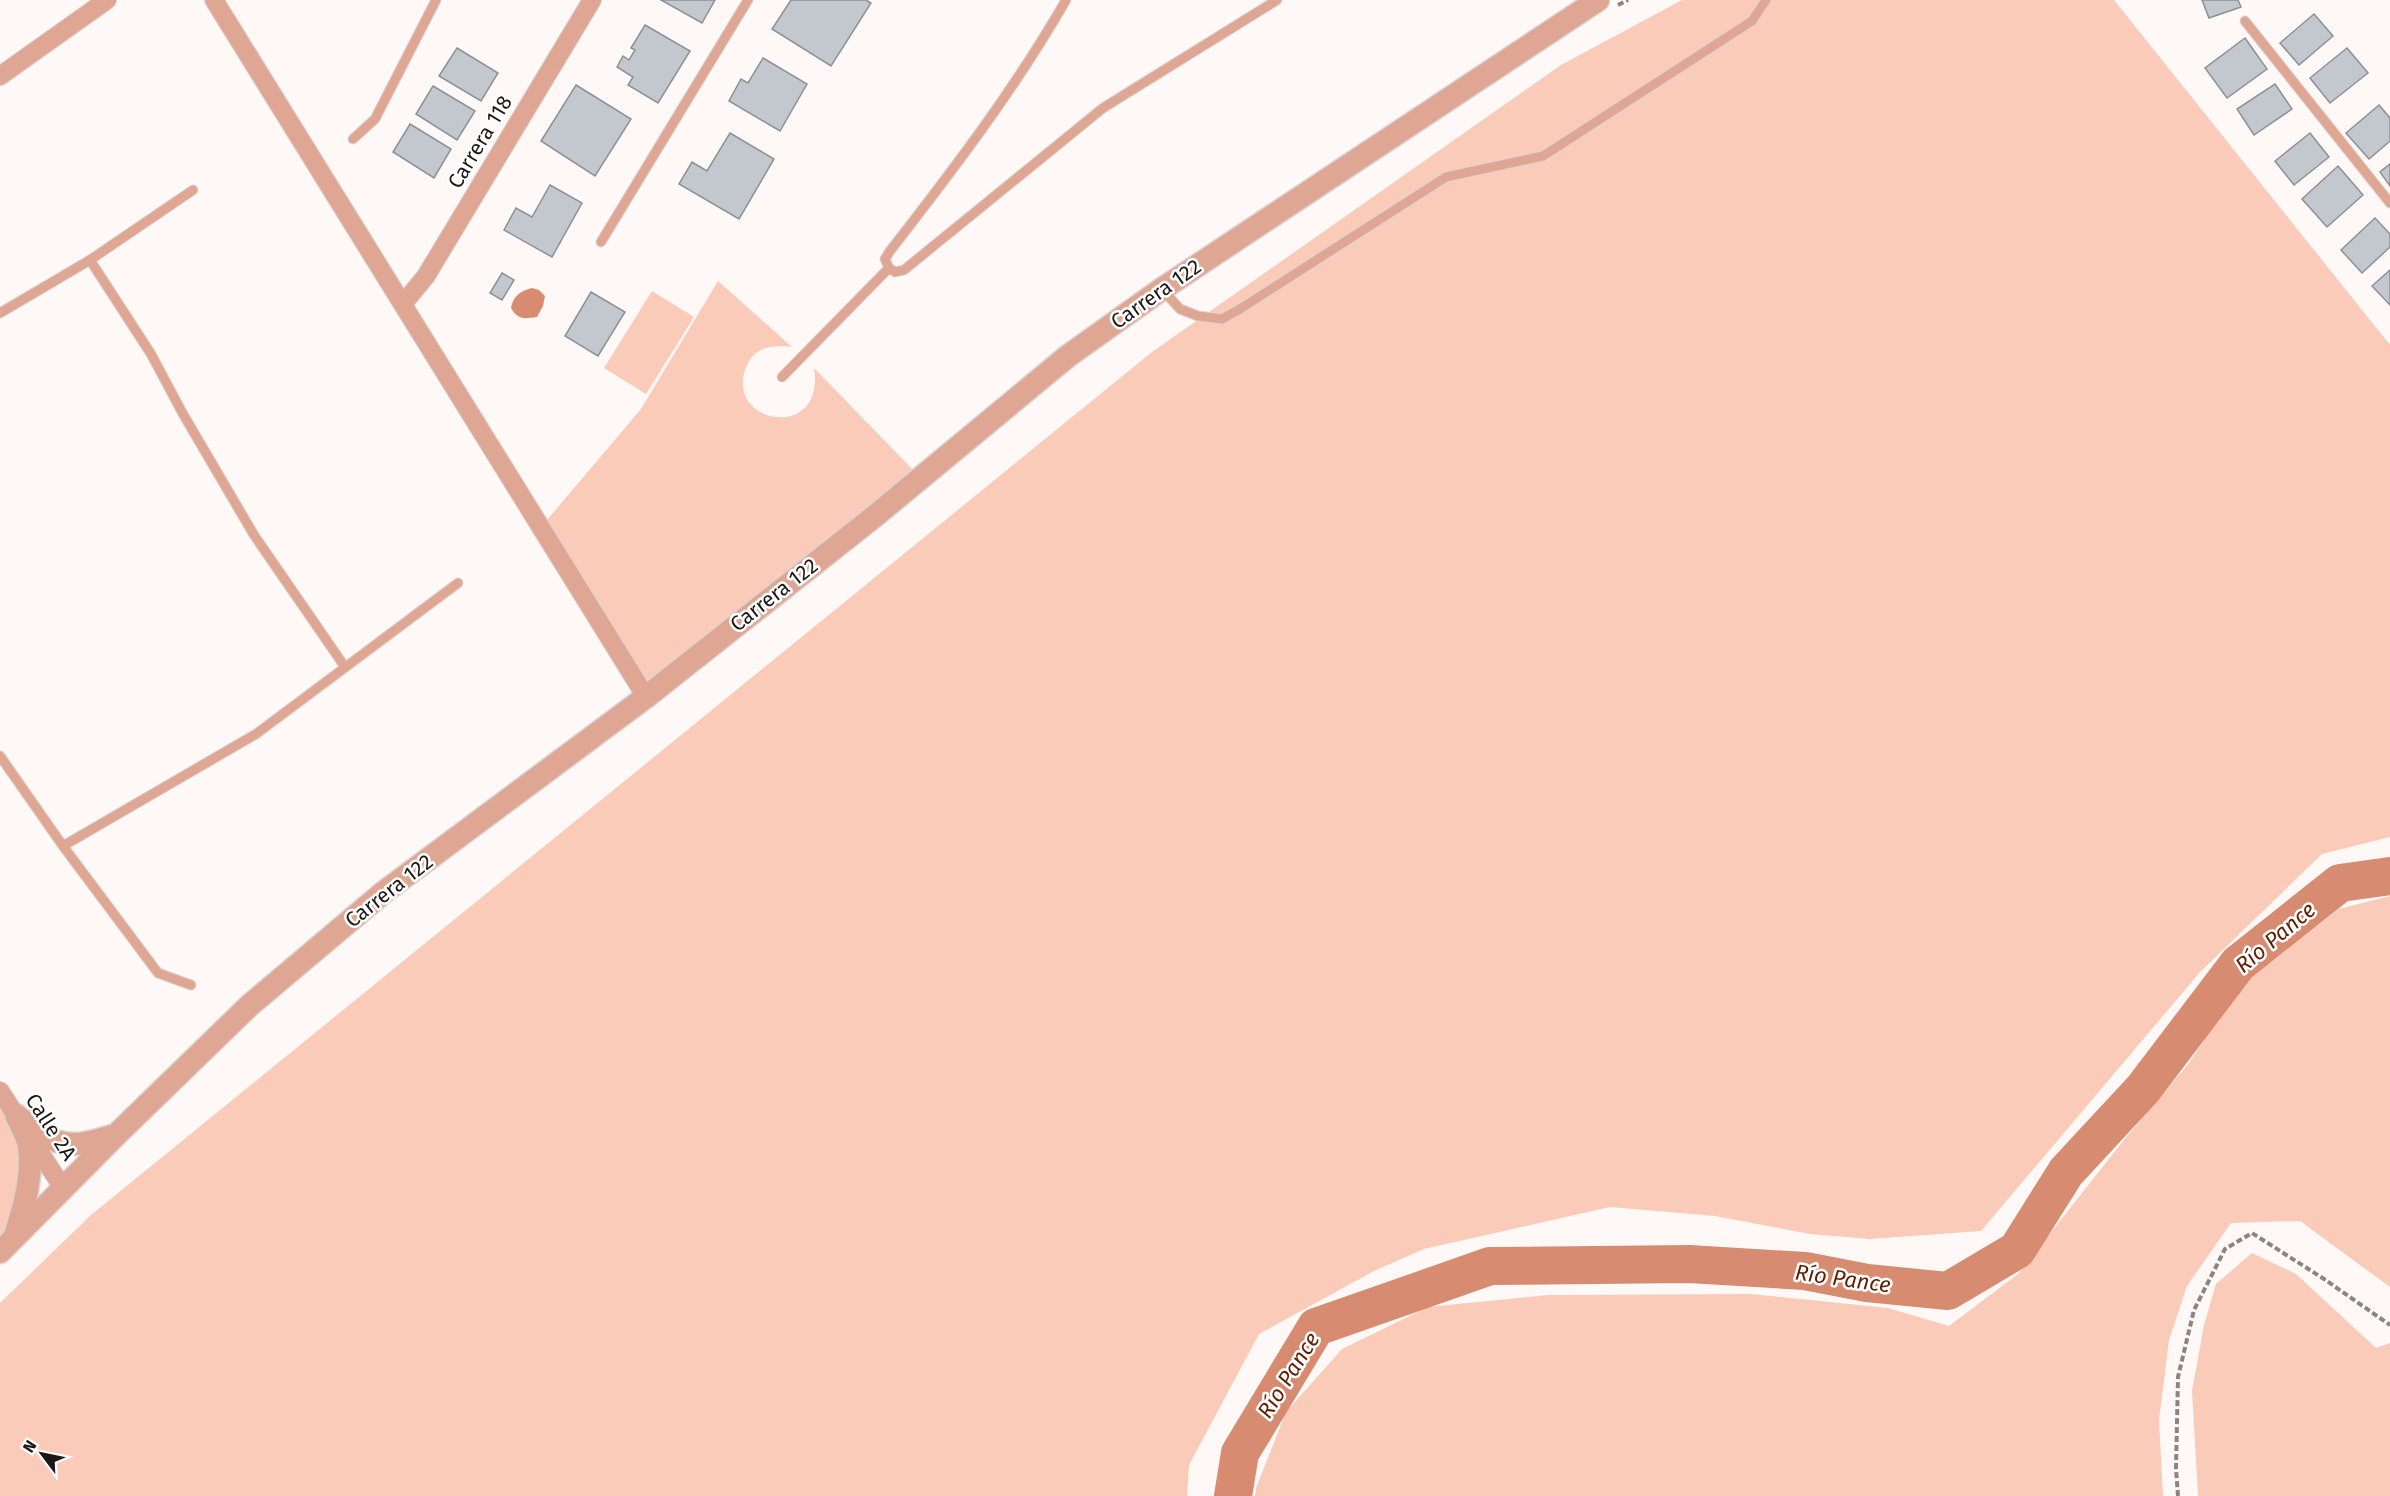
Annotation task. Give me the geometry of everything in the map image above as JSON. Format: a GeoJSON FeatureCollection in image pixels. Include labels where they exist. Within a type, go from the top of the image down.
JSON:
{"type":"FeatureCollection","features":[{"type":"Feature","properties":{"kind":"street"},"geometry":{"type":"LineString","coordinates":[[0,76],[107,0]]}},
{"type":"Feature","properties":{"kind":"street"},"geometry":{"type":"LineString","coordinates":[[214,0],[646,697]]}},
{"type":"Feature","properties":{"kind":"street","name":"Carrera 118"},"geometry":{"type":"LineString","coordinates":[[403,303],[426,276],[592,0]]}},
{"type":"Feature","properties":{"kind":"street","name":"Carrera 122"},"geometry":{"type":"LineString","coordinates":[[7,1245],[250,1005],[384,892],[646,697],[876,515],[1068,356],[1162,289],[1598,0]]}},
{"type":"Feature","properties":{"kind":"street","name":"Calle 2A"},"geometry":{"type":"LineString","coordinates":[[0,1091],[63,1188]]}},
{"type":"Feature","properties":{"kind":"street"},"geometry":{"type":"LineString","coordinates":[[16,1115],[58,1143],[88,1144],[117,1134]]}},
{"type":"Feature","properties":{"kind":"street"},"geometry":{"type":"LineString","coordinates":[[7,1245],[24,1207],[29,1176],[28,1144],[16,1115]]}},
{"type":"Feature","properties":{"kind":"lane"},"geometry":{"type":"LineString","coordinates":[[353,139],[375,119],[436,0]]}},
{"type":"Feature","properties":{"kind":"lane"},"geometry":{"type":"LineString","coordinates":[[601,242],[748,0]]}},
{"type":"Feature","properties":{"kind":"lane"},"geometry":{"type":"LineString","coordinates":[[1066,0],[1044,39],[954,169],[890,250],[885,259],[889,268],[895,272],[904,270],[1103,108],[1277,0]]}},
{"type":"Feature","properties":{"kind":"lane"},"geometry":{"type":"LineString","coordinates":[[1162,289],[1180,309],[1198,316],[1222,319],[1446,177],[1543,156],[1752,21],[1766,0]]}},
{"type":"Feature","properties":{"kind":"lane"},"geometry":{"type":"LineString","coordinates":[[2246,21],[2390,203]]}},
{"type":"Feature","properties":{"kind":"lane"},"geometry":{"type":"LineString","coordinates":[[0,313],[90,260],[193,190]]}},
{"type":"Feature","properties":{"kind":"lane"},"geometry":{"type":"LineString","coordinates":[[90,260],[151,354],[183,414],[254,535],[345,667]]}},
{"type":"Feature","properties":{"kind":"lane"},"geometry":{"type":"LineString","coordinates":[[782,377],[889,268]]}},
{"type":"Feature","properties":{"kind":"lane"},"geometry":{"type":"LineString","coordinates":[[63,846],[256,734],[458,583]]}},
{"type":"Feature","properties":{"kind":"lane"},"geometry":{"type":"LineString","coordinates":[[0,756],[63,846],[158,973],[191,985]]}},
{"type":"Feature","properties":{"kind":"path"},"geometry":{"type":"LineString","coordinates":[[2178,1496],[2176,1468],[2178,1377],[2194,1310],[2225,1249],[2252,1233],[2390,1324]]}},
{"type":"Feature","properties":{"kind":"shaded area"},"geometry":{"type":"Polygon","coordinates":[[[1682,0],[2114,0],[2390,345],[2390,837],[2322,854],[2200,972],[1981,1231],[1870,1239],[1810,1234],[1715,1216],[1610,1207],[1424,1249],[1374,1271],[1259,1334],[1189,1465],[1187,1496],[0,1496],[0,1303],[91,1215],[1152,352],[1561,65],[1682,0]]]}},
{"type":"Feature","properties":{"kind":"shaded area"},"geometry":{"type":"Polygon","coordinates":[[[718,281],[792,347],[767,348],[752,357],[748,363],[743,384],[747,400],[759,411],[774,417],[790,416],[805,408],[813,392],[814,368],[920,477],[646,697],[541,527],[641,409],[718,281]]]}},
{"type":"Feature","properties":{"kind":"shaded area"},"geometry":{"type":"Polygon","coordinates":[[[532,288],[539,290],[545,296],[543,306],[537,317],[519,317],[511,308],[513,300],[521,292],[532,288]]]}},
{"type":"Feature","properties":{"kind":"shaded area"},"geometry":{"type":"Polygon","coordinates":[[[652,291],[694,317],[646,394],[604,368],[652,291]]]}},
{"type":"Feature","properties":{"kind":"shaded area"},"geometry":{"type":"Polygon","coordinates":[[[2390,896],[2390,1287],[2300,1221],[2231,1223],[2187,1286],[2169,1340],[2159,1420],[2163,1496],[1255,1496],[1256,1488],[1286,1412],[1342,1349],[1428,1307],[1548,1295],[1751,1294],[1888,1308],[1949,1326],[2018,1274],[2123,1141],[2189,1063],[2239,987],[2339,909],[2390,896]]]}},
{"type":"Feature","properties":{"kind":"shaded area"},"geometry":{"type":"Polygon","coordinates":[[[0,1091],[29,1144],[0,1252],[0,1091]]]}},
{"type":"Feature","properties":{"kind":"shaded area"},"geometry":{"type":"Polygon","coordinates":[[[2252,1253],[2296,1274],[2376,1348],[2390,1343],[2390,1496],[2198,1496],[2192,1391],[2204,1325],[2216,1284],[2252,1253]]]}},
{"type":"Feature","properties":{"kind":"building"},"geometry":{"type":"Polygon","coordinates":[[[661,0],[715,0],[702,23],[661,0]]]}},
{"type":"Feature","properties":{"kind":"building"},"geometry":{"type":"Polygon","coordinates":[[[791,0],[866,0],[871,3],[831,66],[772,29],[791,0]]]}},
{"type":"Feature","properties":{"kind":"building"},"geometry":{"type":"Polygon","coordinates":[[[2202,0],[2238,0],[2241,7],[2209,18],[2202,0]]]}},
{"type":"Feature","properties":{"kind":"building"},"geometry":{"type":"Polygon","coordinates":[[[2314,14],[2333,36],[2299,65],[2280,43],[2314,14]]]}},
{"type":"Feature","properties":{"kind":"building"},"geometry":{"type":"Polygon","coordinates":[[[645,25],[690,51],[658,103],[628,85],[633,77],[617,67],[623,56],[629,60],[635,50],[631,48],[645,25]]]}},
{"type":"Feature","properties":{"kind":"building"},"geometry":{"type":"Polygon","coordinates":[[[2245,38],[2267,69],[2227,98],[2205,68],[2245,38]]]}},
{"type":"Feature","properties":{"kind":"building"},"geometry":{"type":"Polygon","coordinates":[[[457,48],[498,73],[481,101],[439,76],[457,48]]]}},
{"type":"Feature","properties":{"kind":"building"},"geometry":{"type":"Polygon","coordinates":[[[2347,48],[2368,73],[2330,103],[2310,78],[2347,48]]]}},
{"type":"Feature","properties":{"kind":"building"},"geometry":{"type":"Polygon","coordinates":[[[763,58],[807,84],[780,131],[729,101],[741,79],[748,83],[763,58]]]}},
{"type":"Feature","properties":{"kind":"building"},"geometry":{"type":"Polygon","coordinates":[[[2275,84],[2292,109],[2254,135],[2237,109],[2275,84]]]}},
{"type":"Feature","properties":{"kind":"building"},"geometry":{"type":"Polygon","coordinates":[[[576,85],[631,119],[595,176],[541,141],[576,85]]]}},
{"type":"Feature","properties":{"kind":"building"},"geometry":{"type":"Polygon","coordinates":[[[433,86],[475,111],[457,140],[416,114],[433,86]]]}},
{"type":"Feature","properties":{"kind":"building"},"geometry":{"type":"Polygon","coordinates":[[[2379,105],[2390,118],[2390,141],[2369,159],[2346,133],[2379,105]]]}},
{"type":"Feature","properties":{"kind":"building"},"geometry":{"type":"Polygon","coordinates":[[[410,124],[451,149],[434,178],[393,152],[410,124]]]}},
{"type":"Feature","properties":{"kind":"building"},"geometry":{"type":"Polygon","coordinates":[[[730,133],[774,159],[739,219],[679,184],[692,162],[707,171],[730,133]]]}},
{"type":"Feature","properties":{"kind":"building"},"geometry":{"type":"Polygon","coordinates":[[[2310,133],[2329,157],[2294,185],[2275,161],[2310,133]]]}},
{"type":"Feature","properties":{"kind":"building"},"geometry":{"type":"Polygon","coordinates":[[[2390,164],[2390,186],[2380,172],[2390,164]]]}},
{"type":"Feature","properties":{"kind":"building"},"geometry":{"type":"Polygon","coordinates":[[[2338,166],[2363,195],[2327,227],[2302,199],[2338,166]]]}},
{"type":"Feature","properties":{"kind":"building"},"geometry":{"type":"Polygon","coordinates":[[[550,185],[582,203],[552,257],[504,230],[516,208],[532,217],[550,185]]]}},
{"type":"Feature","properties":{"kind":"building"},"geometry":{"type":"Polygon","coordinates":[[[2375,218],[2390,234],[2390,247],[2362,273],[2341,250],[2375,218]]]}},
{"type":"Feature","properties":{"kind":"building"},"geometry":{"type":"Polygon","coordinates":[[[2390,270],[2390,305],[2372,286],[2390,270]]]}},
{"type":"Feature","properties":{"kind":"building"},"geometry":{"type":"Polygon","coordinates":[[[502,273],[514,280],[502,300],[490,293],[502,273]]]}},
{"type":"Feature","properties":{"kind":"building"},"geometry":{"type":"Polygon","coordinates":[[[591,292],[625,312],[598,356],[565,336],[591,292]]]}},
{"type":"Feature","properties":{"kind":"waterway","name":"Río Pance"},"geometry":{"type":"LineString","coordinates":[[1233,1496],[1240,1453],[1316,1327],[1490,1266],[1689,1264],[1805,1271],[1867,1283],[1948,1291],[2017,1250],[2066,1172],[2143,1089],[2238,964],[2340,883],[2390,876]]}}]}
